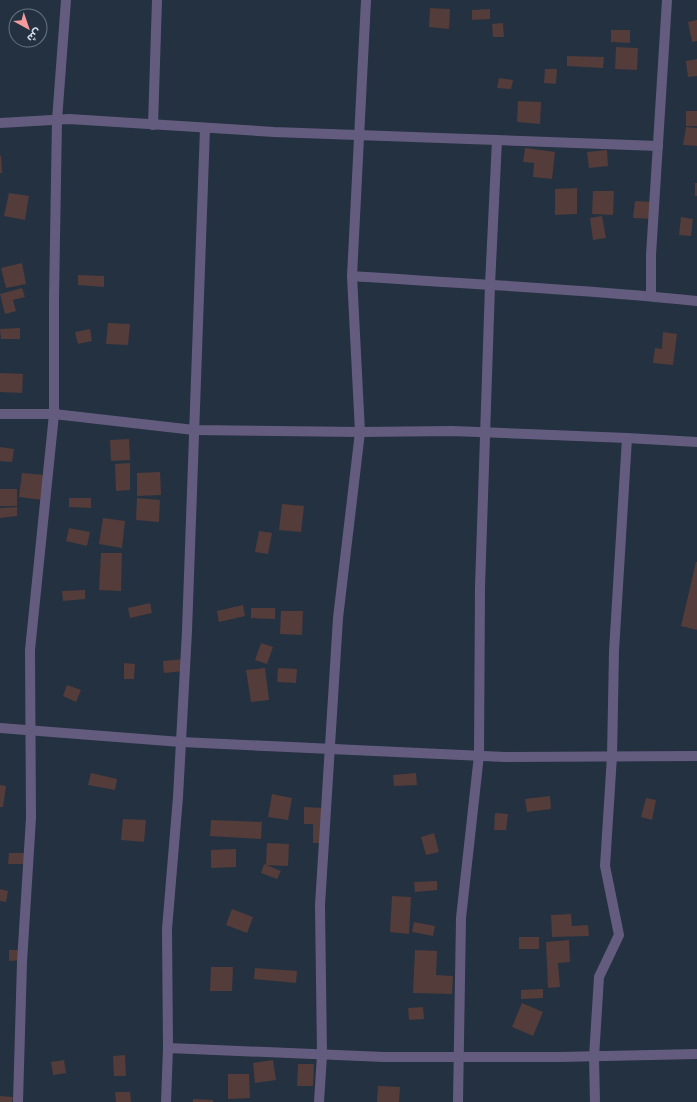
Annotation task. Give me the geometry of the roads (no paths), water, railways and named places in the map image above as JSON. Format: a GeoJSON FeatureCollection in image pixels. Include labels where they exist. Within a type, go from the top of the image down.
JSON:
{"type":"FeatureCollection","features":[{"type":"Feature","properties":{"kind":"street"},"geometry":{"type":"LineString","coordinates":[[18,1102],[22,962],[31,818],[30,650],[54,414],[57,120],[66,0]]}},
{"type":"Feature","properties":{"kind":"street"},"geometry":{"type":"LineString","coordinates":[[153,125],[157,0]]}},
{"type":"Feature","properties":{"kind":"street"},"geometry":{"type":"LineString","coordinates":[[319,1102],[322,1055],[320,905],[338,618],[360,432],[352,276],[366,0]]}},
{"type":"Feature","properties":{"kind":"street"},"geometry":{"type":"LineString","coordinates":[[651,296],[651,255],[667,0]]}},
{"type":"Feature","properties":{"kind":"street"},"geometry":{"type":"LineString","coordinates":[[0,123],[69,119],[205,128],[658,146]]}},
{"type":"Feature","properties":{"kind":"street"},"geometry":{"type":"LineString","coordinates":[[166,1102],[168,1048],[167,929],[178,797],[187,631],[205,128]]}},
{"type":"Feature","properties":{"kind":"street"},"geometry":{"type":"LineString","coordinates":[[458,1102],[461,918],[479,755],[480,587],[490,285],[497,140]]}},
{"type":"Feature","properties":{"kind":"street"},"geometry":{"type":"LineString","coordinates":[[352,276],[651,296],[697,301]]}},
{"type":"Feature","properties":{"kind":"street"},"geometry":{"type":"LineString","coordinates":[[0,414],[54,414],[194,430],[360,432],[452,430],[697,442]]}},
{"type":"Feature","properties":{"kind":"street"},"geometry":{"type":"LineString","coordinates":[[595,1102],[594,1057],[599,977],[619,934],[605,866],[612,756],[614,651],[627,438]]}},
{"type":"Feature","properties":{"kind":"street"},"geometry":{"type":"LineString","coordinates":[[0,728],[181,742],[505,757],[697,756]]}},
{"type":"Feature","properties":{"kind":"street"},"geometry":{"type":"LineString","coordinates":[[168,1048],[384,1057],[594,1057],[697,1054]]}}]}
